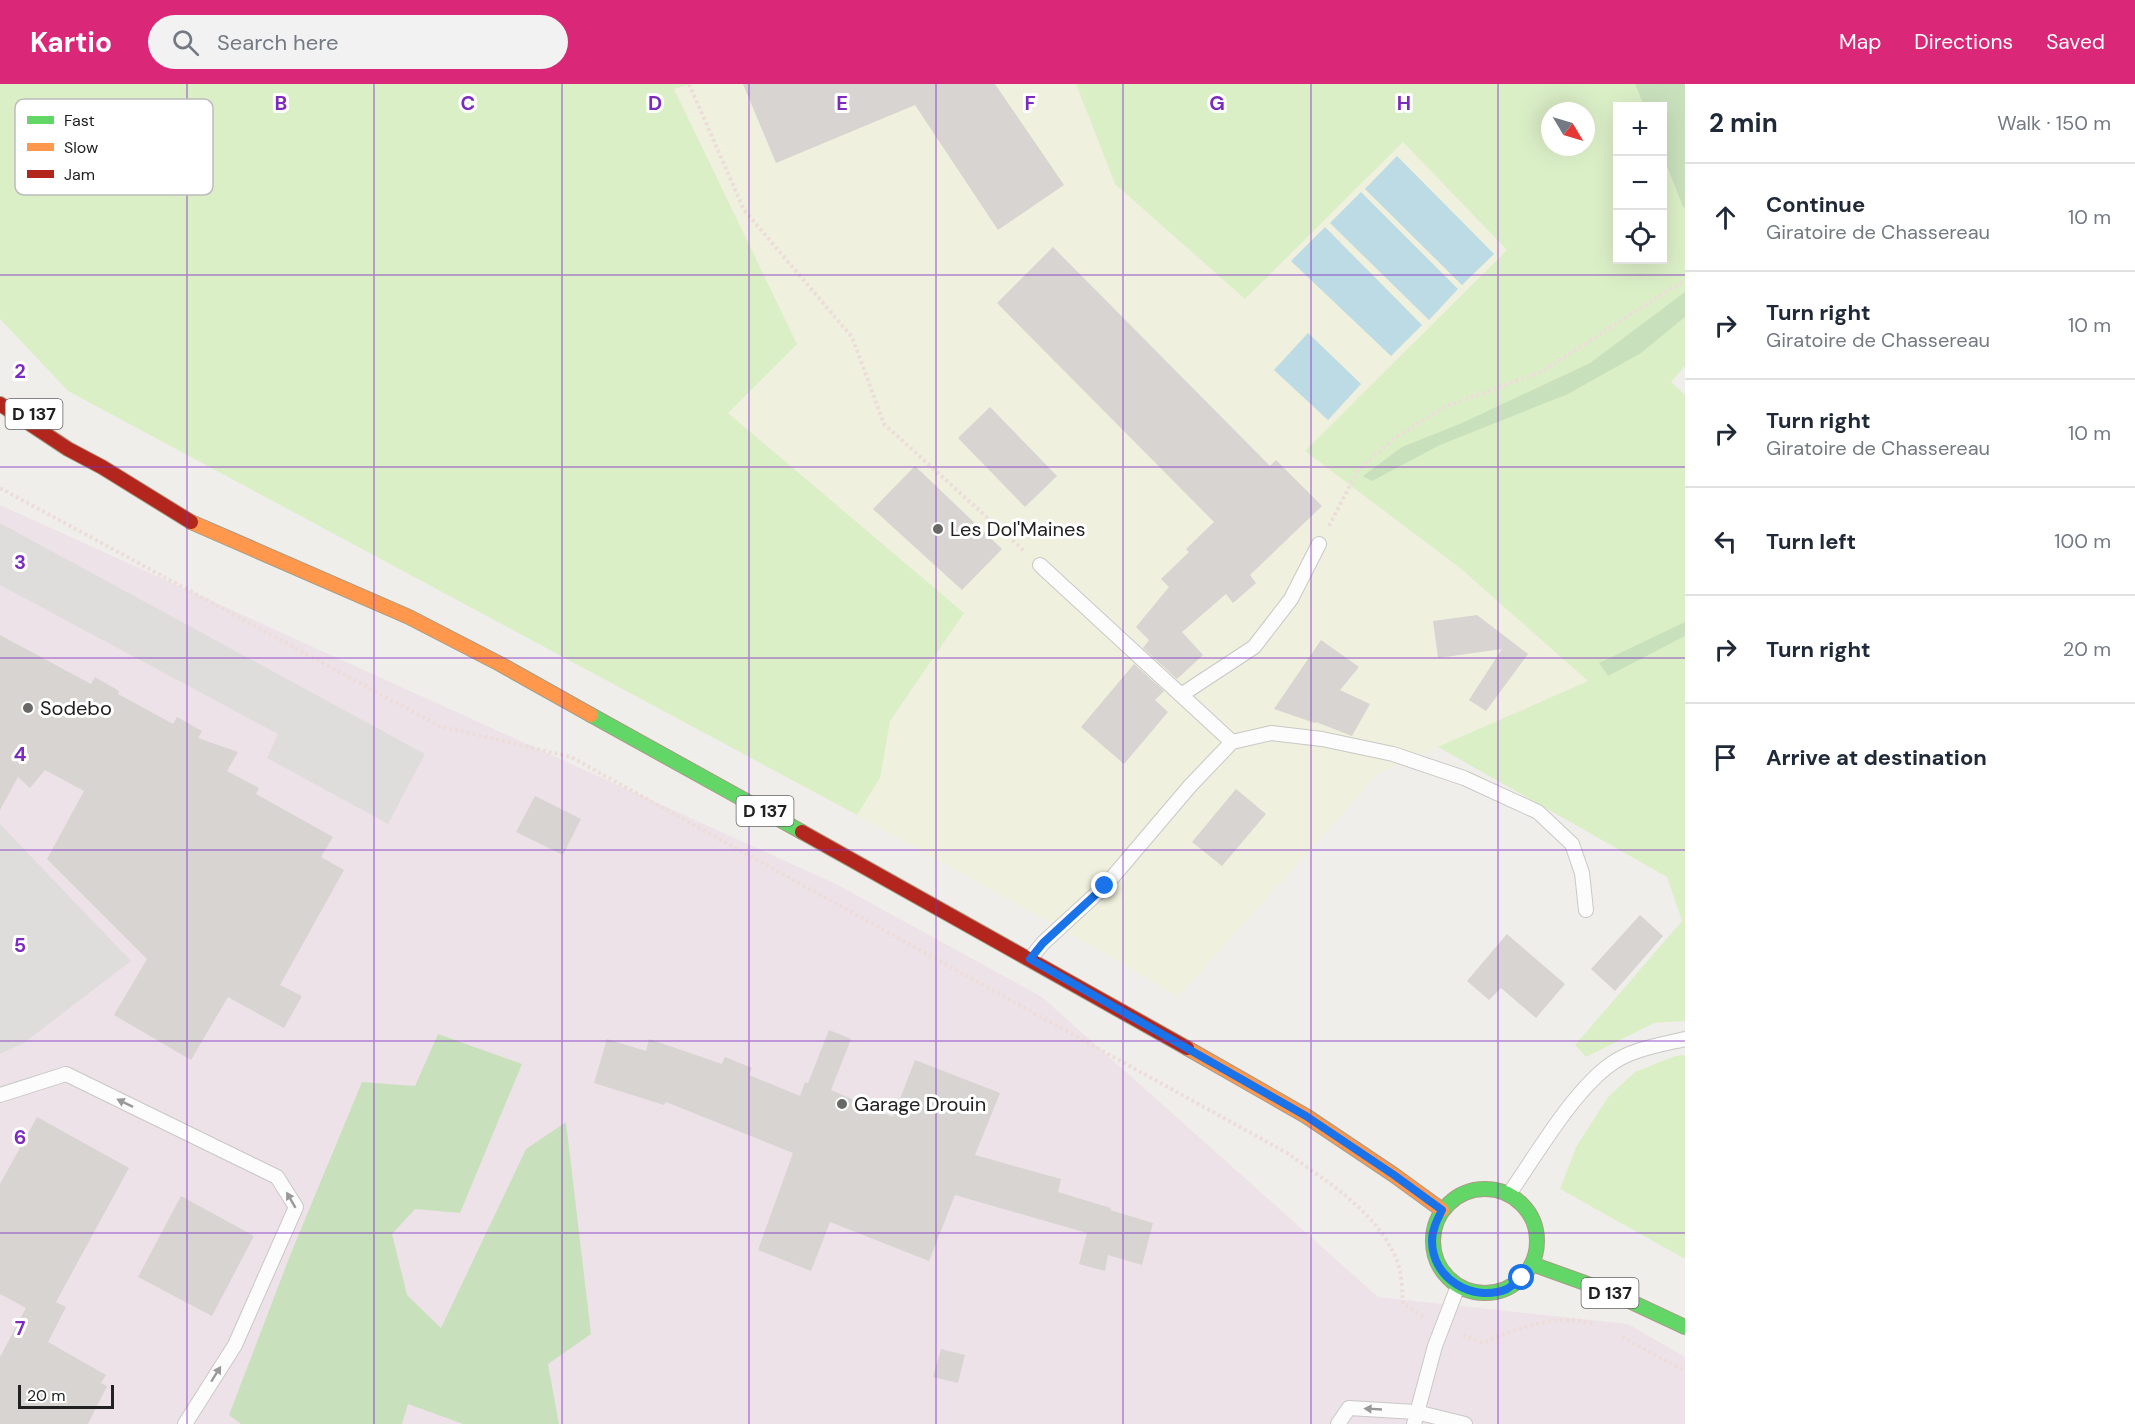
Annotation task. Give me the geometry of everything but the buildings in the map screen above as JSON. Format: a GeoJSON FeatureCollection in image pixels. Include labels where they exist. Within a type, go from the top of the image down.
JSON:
{"type":"FeatureCollection","features":[{"type":"Feature","properties":{"kind":"main road","name":"D 137"},"geometry":{"type":"LineString","coordinates":[[22,402],[68,449]]}},
{"type":"Feature","properties":{"kind":"main road","name":"D 137"},"geometry":{"type":"LineString","coordinates":[[0,404],[68,449],[102,467],[190,522],[409,617],[500,664],[1030,959],[1306,1116],[1442,1210]]}},
{"type":"Feature","properties":{"kind":"main road"},"geometry":{"type":"LineString","coordinates":[[1480,1188],[1495,1189],[1509,1194],[1522,1203],[1532,1216],[1537,1232],[1537,1248],[1532,1264],[1522,1278],[1508,1288],[1491,1293],[1474,1292],[1458,1286],[1444,1275],[1436,1260],[1432,1243],[1434,1226],[1442,1210],[1452,1199],[1480,1188]]}},
{"type":"Feature","properties":{"kind":"main road","name":"D 137"},"geometry":{"type":"LineString","coordinates":[[1532,1264],[1560,1272],[1650,1309],[1685,1327]]}},
{"type":"Feature","properties":{"kind":"lane"},"geometry":{"type":"LineString","coordinates":[[1181,695],[1254,647],[1291,598],[1319,544]]}},
{"type":"Feature","properties":{"kind":"lane"},"geometry":{"type":"LineString","coordinates":[[1040,565],[1232,742]]}},
{"type":"Feature","properties":{"kind":"lane"},"geometry":{"type":"LineString","coordinates":[[1030,959],[1043,943],[1105,886],[1190,786],[1232,742],[1271,733],[1322,739],[1394,754],[1464,778],[1538,812],[1572,844],[1582,873],[1586,910]]}},
{"type":"Feature","properties":{"kind":"lane"},"geometry":{"type":"LineString","coordinates":[[1509,1194],[1580,1094],[1612,1064],[1646,1048],[1685,1039]]}},
{"type":"Feature","properties":{"kind":"lane"},"geometry":{"type":"LineString","coordinates":[[0,1095],[66,1074],[277,1177],[296,1207],[235,1345],[185,1424]]}},
{"type":"Feature","properties":{"kind":"lane"},"geometry":{"type":"LineString","coordinates":[[1415,1418],[1434,1346],[1458,1286]]}},
{"type":"Feature","properties":{"kind":"lane"},"geometry":{"type":"LineString","coordinates":[[1338,1424],[1349,1408],[1465,1424]]}},
{"type":"Feature","properties":{"kind":"path"},"geometry":{"type":"LineString","coordinates":[[689,84],[744,210],[852,337],[884,424],[1040,565]]}},
{"type":"Feature","properties":{"kind":"path"},"geometry":{"type":"LineString","coordinates":[[1319,544],[1358,470],[1396,437],[1447,406],[1540,372],[1685,280]]}},
{"type":"Feature","properties":{"kind":"path"},"geometry":{"type":"LineString","coordinates":[[0,488],[439,726],[571,757],[1287,1153],[1330,1183],[1366,1215],[1383,1235],[1395,1256],[1401,1279],[1403,1304],[1443,1327],[1484,1343],[1555,1319],[1582,1320],[1597,1325]]}},
{"type":"Feature","properties":{"kind":"path"},"geometry":{"type":"LineString","coordinates":[[1615,1332],[1685,1371]]}},
{"type":"Feature","properties":{"kind":"shaded area"},"geometry":{"type":"Polygon","coordinates":[[[0,505],[836,884],[1042,997],[1378,1297],[1628,1324],[1685,1357],[1685,1424],[0,1424],[0,505]]]}},
{"type":"Feature","properties":{"kind":"shaded area"},"geometry":{"type":"Polygon","coordinates":[[[0,523],[425,754],[388,824],[267,758],[278,734],[0,585],[0,523]]]}},
{"type":"Feature","properties":{"kind":"shaded area"},"geometry":{"type":"Polygon","coordinates":[[[0,824],[131,961],[24,1043],[0,1054],[0,824]]]}},
{"type":"Feature","properties":{"kind":"green space"},"geometry":{"type":"Polygon","coordinates":[[[0,84],[691,84],[674,89],[797,344],[728,413],[964,613],[890,721],[880,778],[857,815],[68,391],[0,319],[0,84]]]}},
{"type":"Feature","properties":{"kind":"green space"},"geometry":{"type":"Polygon","coordinates":[[[691,84],[1076,84],[1115,184],[1245,299],[1403,142],[1507,250],[1306,451],[1460,568],[1589,681],[1379,773],[1178,997],[1097,949],[857,815],[880,778],[890,721],[964,613],[728,413],[674,89],[691,84]]]}},
{"type":"Feature","properties":{"kind":"green space"},"geometry":{"type":"Polygon","coordinates":[[[1076,84],[1635,84],[1642,102],[1613,102],[1613,264],[1667,264],[1667,166],[1685,208],[1685,366],[1671,382],[1685,395],[1685,1021],[1654,1023],[1586,1057],[1575,1045],[1682,921],[1667,877],[1438,747],[1588,681],[1460,568],[1305,451],[1507,250],[1403,142],[1245,299],[1115,184],[1076,84]]]}},
{"type":"Feature","properties":{"kind":"green space"},"geometry":{"type":"Polygon","coordinates":[[[1635,84],[1685,84],[1685,208],[1667,166],[1667,102],[1642,102],[1635,84]]]}},
{"type":"Feature","properties":{"kind":"green space"},"geometry":{"type":"Polygon","coordinates":[[[1685,292],[1685,317],[1641,353],[1568,394],[1440,445],[1372,481],[1363,476],[1402,447],[1462,423],[1590,363],[1685,292]]]}},
{"type":"Feature","properties":{"kind":"green space"},"geometry":{"type":"Polygon","coordinates":[[[1685,622],[1685,636],[1608,676],[1599,663],[1685,622]]]}},
{"type":"Feature","properties":{"kind":"green space"},"geometry":{"type":"Polygon","coordinates":[[[438,1034],[522,1064],[460,1213],[415,1209],[392,1234],[407,1295],[441,1328],[526,1149],[566,1122],[591,1334],[548,1364],[559,1424],[463,1424],[408,1404],[402,1424],[241,1424],[229,1415],[291,1253],[362,1082],[415,1086],[438,1034]]]}},
{"type":"Feature","properties":{"kind":"green space"},"geometry":{"type":"Polygon","coordinates":[[[1685,1055],[1685,1259],[1560,1189],[1576,1147],[1608,1097],[1635,1072],[1675,1056],[1685,1055]]]}},
{"type":"Feature","properties":{"kind":"water"},"geometry":{"type":"Polygon","coordinates":[[[1397,156],[1494,254],[1462,285],[1365,189],[1397,156]]]}},
{"type":"Feature","properties":{"kind":"water"},"geometry":{"type":"Polygon","coordinates":[[[1361,192],[1458,289],[1429,320],[1330,223],[1361,192]]]}},
{"type":"Feature","properties":{"kind":"water"},"geometry":{"type":"Polygon","coordinates":[[[1325,227],[1422,325],[1391,356],[1291,261],[1325,227]]]}},
{"type":"Feature","properties":{"kind":"water"},"geometry":{"type":"Polygon","coordinates":[[[1308,333],[1361,384],[1328,420],[1274,370],[1308,333]]]}},
{"type":"Feature","properties":{"kind":"traffic: fast"},"geometry":{"type":"LineString","coordinates":[[591,715],[802,832]]}},
{"type":"Feature","properties":{"kind":"traffic: fast"},"geometry":{"type":"LineString","coordinates":[[1485,1189],[1505,1193],[1522,1204],[1533,1221],[1537,1241],[1533,1261],[1522,1278],[1505,1289],[1485,1293],[1465,1289],[1448,1278],[1437,1261],[1433,1241],[1437,1221],[1448,1204],[1465,1193],[1485,1189]]}},
{"type":"Feature","properties":{"kind":"traffic: fast"},"geometry":{"type":"LineString","coordinates":[[1532,1264],[1610,1292],[1685,1327]]}},
{"type":"Feature","properties":{"kind":"traffic: slow"},"geometry":{"type":"LineString","coordinates":[[191,522],[409,617],[591,715]]}},
{"type":"Feature","properties":{"kind":"traffic: slow"},"geometry":{"type":"LineString","coordinates":[[1187,1048],[1306,1116],[1442,1210]]}},
{"type":"Feature","properties":{"kind":"traffic: jam"},"geometry":{"type":"LineString","coordinates":[[0,404],[68,449],[102,467],[191,522]]}},
{"type":"Feature","properties":{"kind":"traffic: jam"},"geometry":{"type":"LineString","coordinates":[[802,832],[1187,1048]]}},
{"type":"Feature","properties":{"kind":"place","name":"Les Dol'Maines"},"geometry":{"type":"Point","coordinates":[938,529]}},
{"type":"Feature","properties":{"kind":"place","name":"Sodebo"},"geometry":{"type":"Point","coordinates":[28,708]}},
{"type":"Feature","properties":{"kind":"place","name":"Garage Drouin"},"geometry":{"type":"Point","coordinates":[842,1104]}},
{"type":"Feature","properties":{"kind":"route"},"geometry":{"type":"LineString","coordinates":[[1105,886],[1043,943],[1030,959],[1306,1116],[1442,1210],[1434,1226],[1432,1243],[1436,1260],[1444,1275],[1458,1286],[1474,1292],[1491,1293],[1508,1288],[1522,1278]]}}]}
